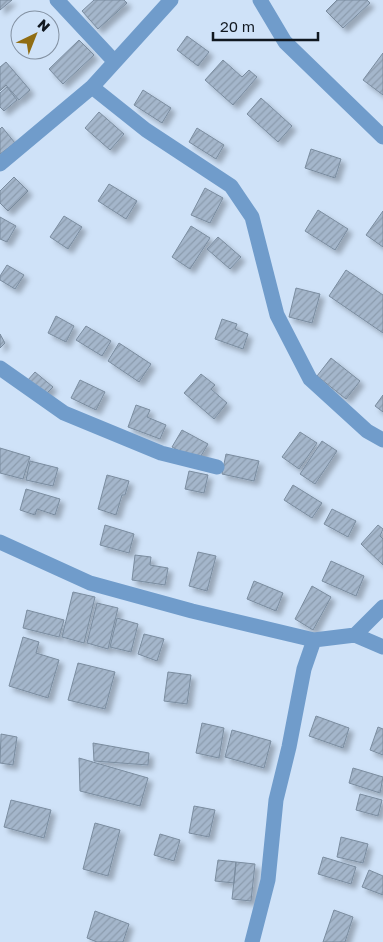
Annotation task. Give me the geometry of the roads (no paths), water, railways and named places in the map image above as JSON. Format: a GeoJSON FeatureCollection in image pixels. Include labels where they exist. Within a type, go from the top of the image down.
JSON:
{"type":"FeatureCollection","features":[{"type":"Feature","properties":{"kind":"street"},"geometry":{"type":"LineString","coordinates":[[57,0],[114,61]]}},
{"type":"Feature","properties":{"kind":"street"},"geometry":{"type":"LineString","coordinates":[[0,164],[92,87],[171,0]]}},
{"type":"Feature","properties":{"kind":"street"},"geometry":{"type":"LineString","coordinates":[[260,0],[285,42],[383,137]]}},
{"type":"Feature","properties":{"kind":"street"},"geometry":{"type":"LineString","coordinates":[[92,87],[146,130],[231,186],[252,217],[277,315],[310,379],[367,431],[383,440]]}},
{"type":"Feature","properties":{"kind":"street"},"geometry":{"type":"LineString","coordinates":[[0,368],[64,413],[161,453],[217,467]]}},
{"type":"Feature","properties":{"kind":"street"},"geometry":{"type":"LineString","coordinates":[[0,542],[90,584],[314,640],[355,635],[383,647]]}},
{"type":"Feature","properties":{"kind":"street"},"geometry":{"type":"LineString","coordinates":[[355,635],[383,607]]}},
{"type":"Feature","properties":{"kind":"street"},"geometry":{"type":"LineString","coordinates":[[252,942],[268,880],[276,800],[289,747],[304,669],[314,640]]}}]}
